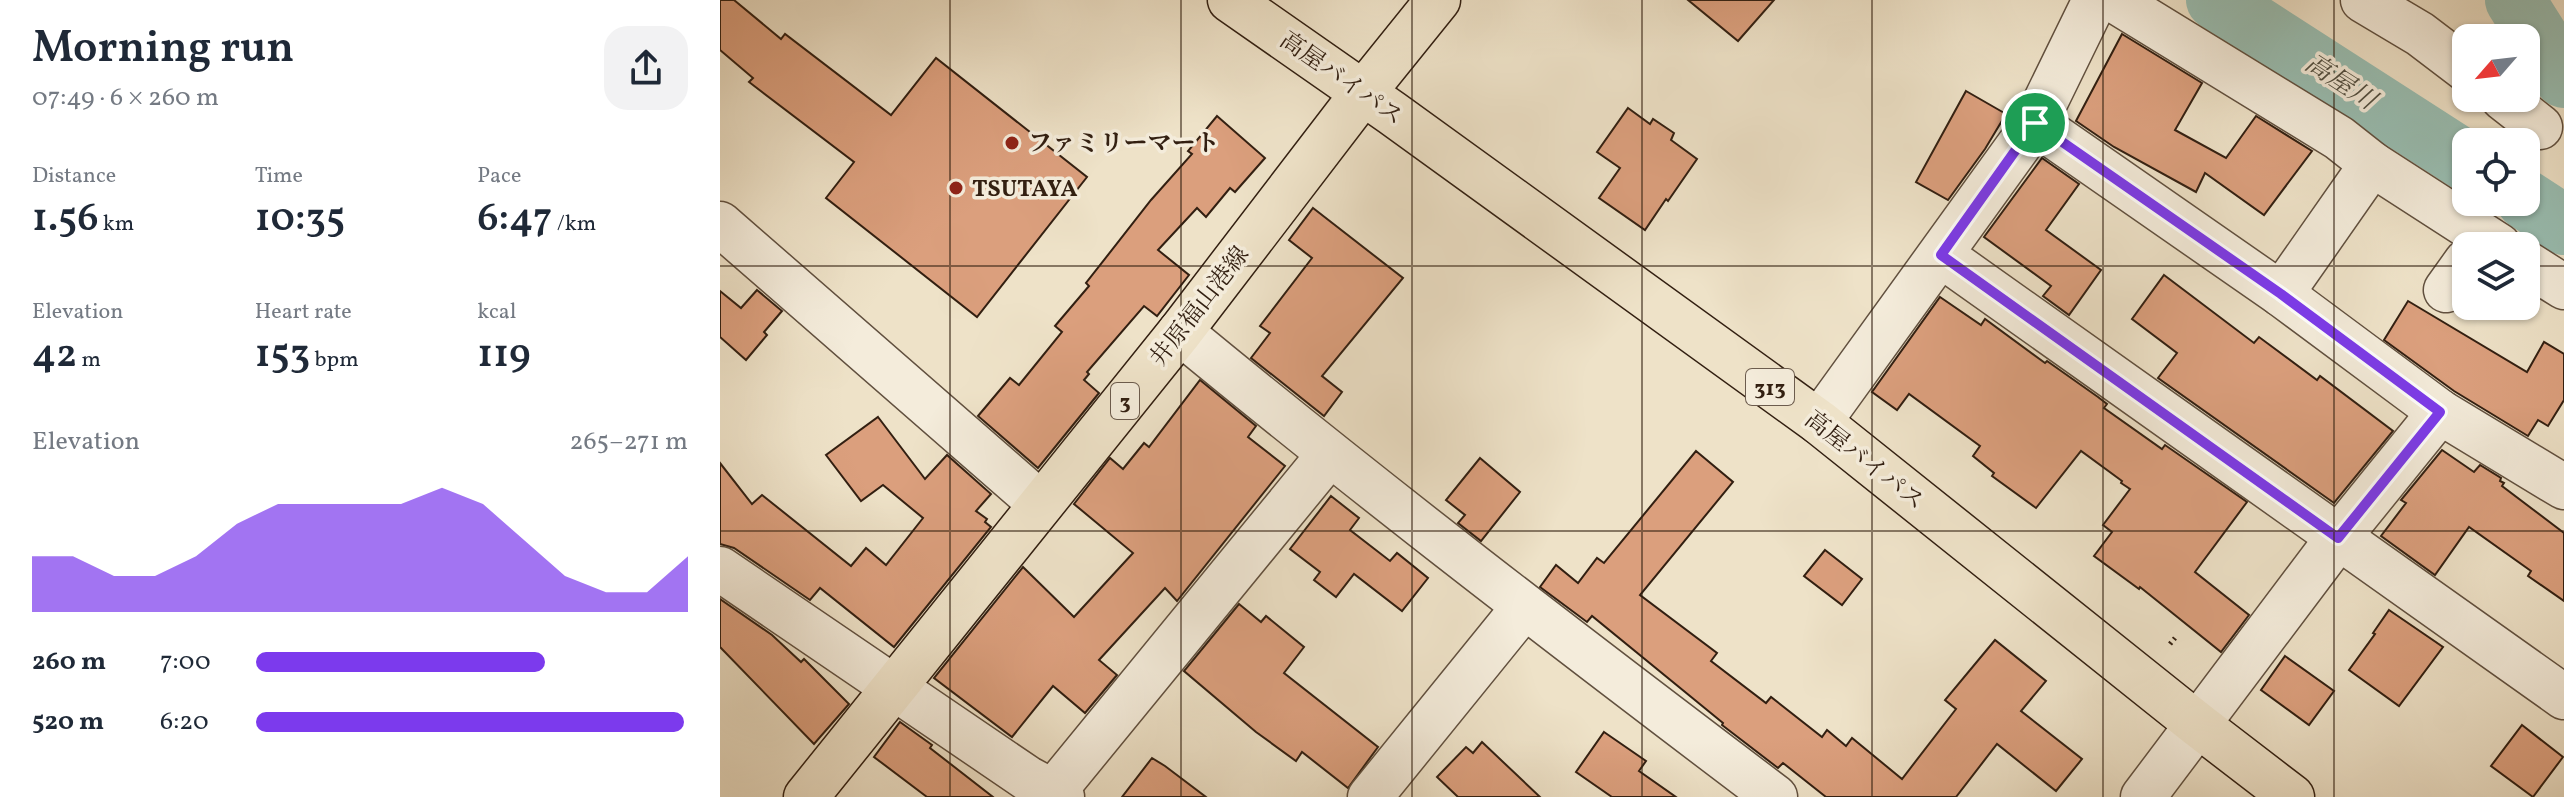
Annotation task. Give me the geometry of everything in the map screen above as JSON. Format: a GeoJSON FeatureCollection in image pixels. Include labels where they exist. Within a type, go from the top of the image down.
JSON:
{"type":"FeatureCollection","features":[{"type":"Feature","properties":{"kind":"main road","name":"高屋バイパス"},"geometry":{"type":"LineString","coordinates":[[1230,0],[1819,422],[2292,797]]}},
{"type":"Feature","properties":{"kind":"main road","name":"井原福山港線"},"geometry":{"type":"LineString","coordinates":[[806,797],[1180,332],[1438,0]]}},
{"type":"Feature","properties":{"kind":"street"},"geometry":{"type":"LineString","coordinates":[[1819,422],[2035,123],[2095,0]]}},
{"type":"Feature","properties":{"kind":"street"},"geometry":{"type":"LineString","coordinates":[[2114,0],[2339,138],[2452,235]]}},
{"type":"Feature","properties":{"kind":"street"},"geometry":{"type":"LineString","coordinates":[[2363,0],[2420,34],[2452,58]]}},
{"type":"Feature","properties":{"kind":"street"},"geometry":{"type":"LineString","coordinates":[[2521,112],[2540,127]]}},
{"type":"Feature","properties":{"kind":"street"},"geometry":{"type":"LineString","coordinates":[[2035,123],[2281,294],[2440,412],[2564,487]]}},
{"type":"Feature","properties":{"kind":"street"},"geometry":{"type":"LineString","coordinates":[[2281,294],[2372,164]]}},
{"type":"Feature","properties":{"kind":"street"},"geometry":{"type":"LineString","coordinates":[[720,224],[1041,504]]}},
{"type":"Feature","properties":{"kind":"street"},"geometry":{"type":"LineString","coordinates":[[1941,255],[2564,697]]}},
{"type":"Feature","properties":{"kind":"street"},"geometry":{"type":"LineString","coordinates":[[2540,272],[2564,287]]}},
{"type":"Feature","properties":{"kind":"street"},"geometry":{"type":"LineString","coordinates":[[1180,332],[1329,455],[1775,797]]}},
{"type":"Feature","properties":{"kind":"street"},"geometry":{"type":"LineString","coordinates":[[2143,797],[2338,538],[2440,412]]}},
{"type":"Feature","properties":{"kind":"street"},"geometry":{"type":"LineString","coordinates":[[720,569],[1055,795],[1329,455]]}},
{"type":"Feature","properties":{"kind":"street"},"geometry":{"type":"LineString","coordinates":[[1370,797],[1524,607]]}},
{"type":"Feature","properties":{"kind":"path"},"geometry":{"type":"LineString","coordinates":[[2170,644],[2175,638]]}},
{"type":"Feature","properties":{"kind":"building","name":"TSUTAYA"},"geometry":{"type":"Polygon","coordinates":[[[720,0],[734,0],[781,39],[785,34],[891,115],[936,58],[1087,177],[977,317],[826,198],[854,162],[749,82],[753,78],[720,50],[720,0]]]}},
{"type":"Feature","properties":{"kind":"building"},"geometry":{"type":"Polygon","coordinates":[[[1688,0],[1774,0],[1738,41],[1688,0]]]}},
{"type":"Feature","properties":{"kind":"building"},"geometry":{"type":"Polygon","coordinates":[[[2122,34],[2202,83],[2175,130],[2226,158],[2256,116],[2312,151],[2264,215],[2205,173],[2196,192],[2114,147],[2076,121],[2122,34]]]}},
{"type":"Feature","properties":{"kind":"building"},"geometry":{"type":"Polygon","coordinates":[[[1966,91],[2006,114],[1948,200],[1916,182],[1966,91]]]}},
{"type":"Feature","properties":{"kind":"building"},"geometry":{"type":"Polygon","coordinates":[[[1628,108],[1650,124],[1653,119],[1674,133],[1671,140],[1697,159],[1645,230],[1599,198],[1620,168],[1597,152],[1628,108]]]}},
{"type":"Feature","properties":{"kind":"building"},"geometry":{"type":"Polygon","coordinates":[[[1217,116],[1265,158],[1235,192],[1230,188],[1206,217],[1197,208],[1158,250],[1189,275],[1157,316],[1144,306],[1087,372],[1089,374],[1084,380],[1099,393],[1038,468],[978,416],[1010,378],[1019,385],[1062,332],[1055,326],[1089,286],[1086,283],[1151,200],[1192,154],[1188,151],[1217,116]]]}},
{"type":"Feature","properties":{"kind":"building"},"geometry":{"type":"Polygon","coordinates":[[[2042,158],[2079,184],[2046,230],[2101,270],[2069,315],[2043,296],[2051,286],[1984,237],[2042,158]]]}},
{"type":"Feature","properties":{"kind":"building"},"geometry":{"type":"Polygon","coordinates":[[[1313,208],[1403,278],[1322,376],[1342,392],[1324,416],[1251,358],[1270,333],[1260,326],[1312,258],[1289,240],[1313,208]]]}},
{"type":"Feature","properties":{"kind":"building"},"geometry":{"type":"Polygon","coordinates":[[[2164,275],[2254,343],[2259,337],[2317,380],[2320,376],[2393,431],[2334,503],[2158,378],[2177,353],[2132,319],[2164,275]]]}},
{"type":"Feature","properties":{"kind":"building"},"geometry":{"type":"Polygon","coordinates":[[[757,290],[782,311],[746,360],[720,337],[720,291],[741,308],[757,290]]]}},
{"type":"Feature","properties":{"kind":"building"},"geometry":{"type":"Polygon","coordinates":[[[1940,297],[1981,325],[1985,319],[2098,397],[2107,404],[2104,408],[2162,449],[2165,445],[2247,502],[2195,572],[2249,615],[2221,652],[2140,587],[2094,556],[2112,532],[2103,525],[2130,489],[2122,481],[2081,451],[2036,508],[1992,476],[1994,473],[1973,456],[1980,446],[1909,394],[1897,410],[1872,392],[1940,297]]]}},
{"type":"Feature","properties":{"kind":"building"},"geometry":{"type":"Polygon","coordinates":[[[2408,301],[2527,372],[2544,342],[2564,354],[2564,400],[2548,426],[2538,420],[2528,436],[2454,391],[2384,340],[2408,301]]]}},
{"type":"Feature","properties":{"kind":"building"},"geometry":{"type":"Polygon","coordinates":[[[1200,380],[1256,426],[1248,437],[1285,466],[1177,601],[1165,588],[1099,660],[1117,675],[1085,713],[1053,686],[1012,737],[934,678],[1023,567],[1074,617],[1133,553],[1074,504],[1110,458],[1123,469],[1144,443],[1149,447],[1200,380]]]}},
{"type":"Feature","properties":{"kind":"building"},"geometry":{"type":"Polygon","coordinates":[[[878,417],[925,479],[947,455],[991,494],[976,511],[987,519],[985,522],[991,527],[894,647],[820,588],[810,600],[734,548],[720,544],[720,463],[752,504],[762,495],[851,566],[866,548],[886,565],[923,518],[883,485],[861,501],[826,455],[878,417]]]}},
{"type":"Feature","properties":{"kind":"building"},"geometry":{"type":"Polygon","coordinates":[[[2442,450],[2474,472],[2480,465],[2501,478],[2502,486],[2564,533],[2564,601],[2528,576],[2531,571],[2469,527],[2435,575],[2381,536],[2406,503],[2401,500],[2442,450]]]}},
{"type":"Feature","properties":{"kind":"building"},"geometry":{"type":"Polygon","coordinates":[[[1696,451],[1733,482],[1640,595],[1717,653],[1711,661],[1766,703],[1771,697],[1822,737],[1827,730],[1846,746],[1852,738],[1902,779],[1956,709],[1945,700],[1995,640],[2046,681],[2021,711],[2082,759],[2056,791],[1997,744],[1956,797],[1826,797],[1783,763],[1778,768],[1722,725],[1592,616],[1587,622],[1540,587],[1556,565],[1578,583],[1597,558],[1604,563],[1696,451]]]}},
{"type":"Feature","properties":{"kind":"building"},"geometry":{"type":"Polygon","coordinates":[[[1480,458],[1520,492],[1481,541],[1458,523],[1465,515],[1446,500],[1480,458]]]}},
{"type":"Feature","properties":{"kind":"building"},"geometry":{"type":"Polygon","coordinates":[[[1331,496],[1359,518],[1350,530],[1390,561],[1397,553],[1428,578],[1402,611],[1354,574],[1336,597],[1314,580],[1320,572],[1290,549],[1331,496]]]}},
{"type":"Feature","properties":{"kind":"building"},"geometry":{"type":"Polygon","coordinates":[[[1825,550],[1862,579],[1842,605],[1804,576],[1825,550]]]}},
{"type":"Feature","properties":{"kind":"building"},"geometry":{"type":"Polygon","coordinates":[[[720,599],[772,635],[801,662],[804,659],[849,704],[814,744],[720,647],[720,599]]]}},
{"type":"Feature","properties":{"kind":"building"},"geometry":{"type":"Polygon","coordinates":[[[1239,604],[1261,622],[1266,616],[1304,647],[1284,673],[1378,747],[1348,788],[1302,752],[1296,761],[1256,732],[1184,671],[1239,604]]]}},
{"type":"Feature","properties":{"kind":"building"},"geometry":{"type":"Polygon","coordinates":[[[2389,610],[2443,647],[2399,706],[2349,670],[2389,610]]]}},
{"type":"Feature","properties":{"kind":"building"},"geometry":{"type":"Polygon","coordinates":[[[2285,656],[2334,691],[2309,725],[2261,690],[2285,656]]]}},
{"type":"Feature","properties":{"kind":"building"},"geometry":{"type":"Polygon","coordinates":[[[900,722],[993,797],[927,797],[874,757],[900,722]]]}},
{"type":"Feature","properties":{"kind":"building"},"geometry":{"type":"Polygon","coordinates":[[[2522,725],[2563,757],[2533,797],[2491,766],[2522,725]]]}},
{"type":"Feature","properties":{"kind":"building"},"geometry":{"type":"Polygon","coordinates":[[[1604,732],[1646,761],[1639,771],[1676,797],[1612,797],[1576,772],[1604,732]]]}},
{"type":"Feature","properties":{"kind":"building"},"geometry":{"type":"Polygon","coordinates":[[[1482,742],[1540,797],[1458,797],[1437,777],[1466,747],[1473,753],[1482,742]]]}},
{"type":"Feature","properties":{"kind":"building"},"geometry":{"type":"Polygon","coordinates":[[[1152,758],[1165,766],[1206,797],[1122,797],[1152,758]]]}},
{"type":"Feature","properties":{"kind":"waterway","name":"高屋川"},"geometry":{"type":"LineString","coordinates":[[2216,0],[2452,152]]}},
{"type":"Feature","properties":{"kind":"waterway"},"geometry":{"type":"LineString","coordinates":[[2515,0],[2564,78]]}},
{"type":"Feature","properties":{"kind":"waterway","name":"高屋川"},"geometry":{"type":"LineString","coordinates":[[2540,209],[2564,225]]}},
{"type":"Feature","properties":{"kind":"place","name":"ファミリーマート"},"geometry":{"type":"Point","coordinates":[1012,143]}},
{"type":"Feature","properties":{"kind":"place","name":"TSUTAYA"},"geometry":{"type":"Point","coordinates":[956,188]}},
{"type":"Feature","properties":{"kind":"route"},"geometry":{"type":"LineString","coordinates":[[2035,123],[2281,294],[2440,412],[2338,538],[1941,255],[2035,123]]}}]}
